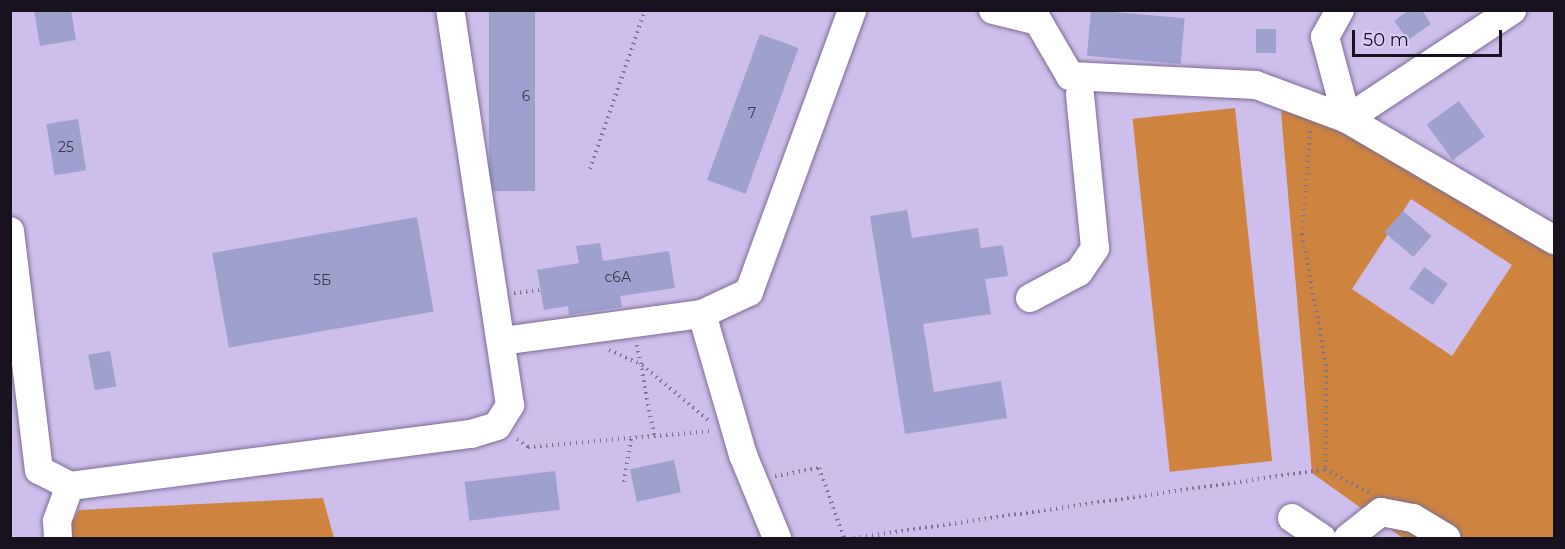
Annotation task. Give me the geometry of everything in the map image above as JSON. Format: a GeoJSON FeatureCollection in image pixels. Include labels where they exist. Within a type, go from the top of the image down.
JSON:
{"type":"FeatureCollection","features":[{"type":"Feature","properties":{"kind":"street"},"geometry":{"type":"LineString","coordinates":[[10,231],[39,470],[70,486],[471,434],[497,426],[510,405],[450,10]]}},
{"type":"Feature","properties":{"kind":"street"},"geometry":{"type":"LineString","coordinates":[[993,10],[1038,21],[1070,76],[1256,85],[1347,119],[1554,240]]}},
{"type":"Feature","properties":{"kind":"street"},"geometry":{"type":"LineString","coordinates":[[1340,10],[1325,37],[1347,119]]}},
{"type":"Feature","properties":{"kind":"street"},"geometry":{"type":"LineString","coordinates":[[1347,119],[1512,10]]}},
{"type":"Feature","properties":{"kind":"street"},"geometry":{"type":"LineString","coordinates":[[502,341],[702,314],[759,288],[851,11]]}},
{"type":"Feature","properties":{"kind":"street"},"geometry":{"type":"LineString","coordinates":[[1030,298],[1078,273],[1095,248],[1080,94]]}},
{"type":"Feature","properties":{"kind":"street"},"geometry":{"type":"LineString","coordinates":[[702,314],[753,480],[777,538]]}},
{"type":"Feature","properties":{"kind":"street"},"geometry":{"type":"LineString","coordinates":[[58,538],[57,520],[70,486]]}},
{"type":"Feature","properties":{"kind":"street"},"geometry":{"type":"LineString","coordinates":[[1348,538],[1381,512],[1413,518],[1446,538]]}},
{"type":"Feature","properties":{"kind":"street"},"geometry":{"type":"LineString","coordinates":[[1293,538],[1292,518],[1322,538]]}},
{"type":"Feature","properties":{"kind":"path"},"geometry":{"type":"LineString","coordinates":[[590,169],[645,10]]}},
{"type":"Feature","properties":{"kind":"path"},"geometry":{"type":"LineString","coordinates":[[1311,118],[1302,234],[1326,364],[1325,469]]}},
{"type":"Feature","properties":{"kind":"path"},"geometry":{"type":"LineString","coordinates":[[632,324],[642,365],[654,436]]}},
{"type":"Feature","properties":{"kind":"path"},"geometry":{"type":"LineString","coordinates":[[497,426],[528,447],[720,430],[642,365],[570,333]]}},
{"type":"Feature","properties":{"kind":"path"},"geometry":{"type":"LineString","coordinates":[[624,482],[631,438]]}},
{"type":"Feature","properties":{"kind":"path"},"geometry":{"type":"LineString","coordinates":[[753,480],[819,468],[844,538]]}},
{"type":"Feature","properties":{"kind":"path"},"geometry":{"type":"LineString","coordinates":[[854,538],[1325,469],[1375,496]]}},
{"type":"Feature","properties":{"kind":"shaded area"},"geometry":{"type":"Polygon","coordinates":[[[1322,95],[1554,237],[1554,538],[1403,538],[1312,473],[1281,112],[1322,95]],[[1411,199],[1352,289],[1452,356],[1512,265],[1411,199]]]}},
{"type":"Feature","properties":{"kind":"shaded area"},"geometry":{"type":"Polygon","coordinates":[[[1235,108],[1272,461],[1170,472],[1133,119],[1235,108]]]}},
{"type":"Feature","properties":{"kind":"shaded area"},"geometry":{"type":"Polygon","coordinates":[[[323,498],[334,538],[63,538],[79,510],[323,498]]]}},
{"type":"Feature","properties":{"kind":"building"},"geometry":{"type":"Polygon","coordinates":[[[34,10],[71,10],[76,40],[40,46],[34,10]]]}},
{"type":"Feature","properties":{"kind":"building"},"geometry":{"type":"Polygon","coordinates":[[[489,10],[535,10],[535,191],[489,191],[489,10]]]}},
{"type":"Feature","properties":{"kind":"building"},"geometry":{"type":"Polygon","coordinates":[[[1091,10],[1185,18],[1181,64],[1087,56],[1091,10]]]}},
{"type":"Feature","properties":{"kind":"building"},"geometry":{"type":"Polygon","coordinates":[[[1409,10],[1422,10],[1431,24],[1408,40],[1394,21],[1409,10]]]}},
{"type":"Feature","properties":{"kind":"building"},"geometry":{"type":"Polygon","coordinates":[[[1256,29],[1276,29],[1276,53],[1256,53],[1256,29]]]}},
{"type":"Feature","properties":{"kind":"building"},"geometry":{"type":"Polygon","coordinates":[[[760,34],[799,48],[746,194],[707,180],[760,34]]]}},
{"type":"Feature","properties":{"kind":"building"},"geometry":{"type":"Polygon","coordinates":[[[1459,101],[1485,137],[1453,160],[1427,125],[1459,101]]]}},
{"type":"Feature","properties":{"kind":"building"},"geometry":{"type":"Polygon","coordinates":[[[78,119],[86,170],[55,175],[46,124],[78,119]]]}},
{"type":"Feature","properties":{"kind":"building"},"geometry":{"type":"Polygon","coordinates":[[[907,210],[912,238],[978,228],[981,248],[1003,245],[1008,276],[985,279],[991,314],[923,324],[934,392],[1001,381],[1007,418],[905,434],[870,216],[907,210]]]}},
{"type":"Feature","properties":{"kind":"building"},"geometry":{"type":"Polygon","coordinates":[[[1403,211],[1432,236],[1413,257],[1385,232],[1403,211]]]}},
{"type":"Feature","properties":{"kind":"building"},"geometry":{"type":"Polygon","coordinates":[[[417,217],[434,312],[229,348],[212,253],[417,217]]]}},
{"type":"Feature","properties":{"kind":"building"},"geometry":{"type":"Polygon","coordinates":[[[600,243],[603,261],[669,251],[675,288],[620,296],[622,307],[569,315],[568,306],[544,310],[537,270],[579,263],[576,246],[600,243]]]}},
{"type":"Feature","properties":{"kind":"building"},"geometry":{"type":"Polygon","coordinates":[[[1424,267],[1448,284],[1433,305],[1409,288],[1424,267]]]}},
{"type":"Feature","properties":{"kind":"building"},"geometry":{"type":"Polygon","coordinates":[[[110,351],[116,386],[95,390],[88,355],[110,351]]]}},
{"type":"Feature","properties":{"kind":"building"},"geometry":{"type":"Polygon","coordinates":[[[674,460],[681,492],[637,502],[630,469],[674,460]]]}},
{"type":"Feature","properties":{"kind":"building"},"geometry":{"type":"Polygon","coordinates":[[[555,471],[560,510],[469,521],[465,482],[555,471]]]}}]}
